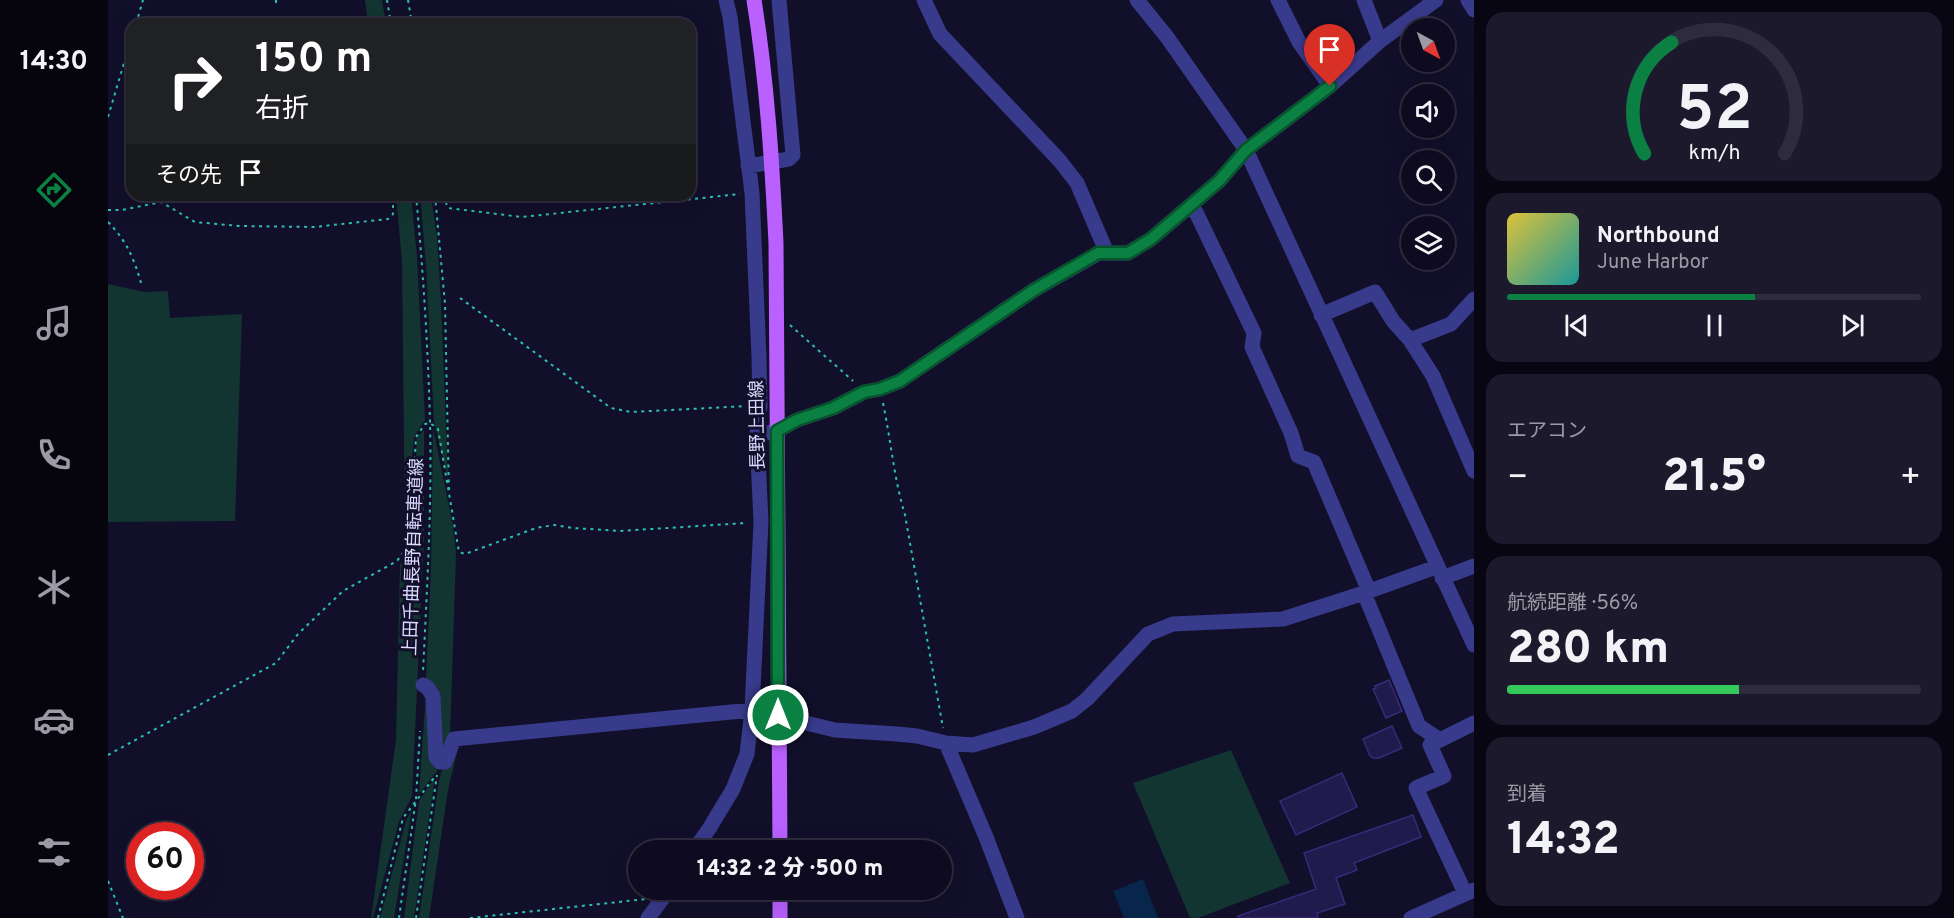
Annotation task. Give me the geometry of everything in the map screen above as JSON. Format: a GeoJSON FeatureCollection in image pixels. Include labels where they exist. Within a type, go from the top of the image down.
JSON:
{"type":"FeatureCollection","features":[{"type":"Feature","properties":{"kind":"main road","name":"長野上田線"},"geometry":{"type":"LineString","coordinates":[[754,0],[763,57],[772,162],[776,302],[780,840]]}},
{"type":"Feature","properties":{"kind":"main road"},"geometry":{"type":"LineString","coordinates":[[780,900],[780,918]]}},
{"type":"Feature","properties":{"kind":"street"},"geometry":{"type":"LineString","coordinates":[[702,840],[733,789],[747,754],[752,710],[761,522],[757,435],[760,406],[752,193],[726,0]]}},
{"type":"Feature","properties":{"kind":"street"},"geometry":{"type":"LineString","coordinates":[[748,166],[789,159],[793,155],[779,0]]}},
{"type":"Feature","properties":{"kind":"street"},"geometry":{"type":"LineString","coordinates":[[924,0],[940,34],[1060,161],[1077,183],[1107,253]]}},
{"type":"Feature","properties":{"kind":"street"},"geometry":{"type":"LineString","coordinates":[[1137,0],[1167,37],[1246,150],[1474,645]]}},
{"type":"Feature","properties":{"kind":"street"},"geometry":{"type":"LineString","coordinates":[[1278,0],[1299,42],[1330,86]]}},
{"type":"Feature","properties":{"kind":"street"},"geometry":{"type":"LineString","coordinates":[[1364,0],[1380,41]]}},
{"type":"Feature","properties":{"kind":"street"},"geometry":{"type":"LineString","coordinates":[[757,435],[777,431],[797,420],[833,408],[864,392],[880,389],[900,381],[1034,290],[1098,253],[1128,253],[1151,239],[1219,181],[1246,150],[1330,86],[1380,41],[1436,0]]}},
{"type":"Feature","properties":{"kind":"street"},"geometry":{"type":"LineString","coordinates":[[1468,0],[1474,10]]}},
{"type":"Feature","properties":{"kind":"street"},"geometry":{"type":"LineString","coordinates":[[1192,204],[1254,333],[1252,347],[1291,433],[1298,456],[1314,462],[1419,726],[1440,740]]}},
{"type":"Feature","properties":{"kind":"street"},"geometry":{"type":"LineString","coordinates":[[1321,315],[1375,292],[1433,376],[1474,471]]}},
{"type":"Feature","properties":{"kind":"street"},"geometry":{"type":"LineString","coordinates":[[1410,340],[1451,324],[1474,299]]}},
{"type":"Feature","properties":{"kind":"street"},"geometry":{"type":"LineString","coordinates":[[756,302],[776,302]]}},
{"type":"Feature","properties":{"kind":"street"},"geometry":{"type":"LineString","coordinates":[[423,685],[433,696],[436,757],[440,762],[445,762],[454,739],[752,710],[835,730],[916,736],[946,743],[973,745],[1034,727],[1072,711],[1087,699],[1134,646],[1148,634],[1173,624],[1283,619],[1439,572],[1474,566]]}},
{"type":"Feature","properties":{"kind":"street"},"geometry":{"type":"LineString","coordinates":[[1420,916],[1469,891],[1416,788],[1444,776],[1430,745],[1474,723]]}},
{"type":"Feature","properties":{"kind":"street"},"geometry":{"type":"LineString","coordinates":[[946,743],[1017,918]]}},
{"type":"Feature","properties":{"kind":"street"},"geometry":{"type":"LineString","coordinates":[[648,918],[661,900]]}},
{"type":"Feature","properties":{"kind":"path"},"geometry":{"type":"LineString","coordinates":[[138,18],[143,0]]}},
{"type":"Feature","properties":{"kind":"path"},"geometry":{"type":"LineString","coordinates":[[387,0],[390,18]]}},
{"type":"Feature","properties":{"kind":"path"},"geometry":{"type":"LineString","coordinates":[[408,0],[411,18]]}},
{"type":"Feature","properties":{"kind":"path"},"geometry":{"type":"LineString","coordinates":[[108,117],[126,56]]}},
{"type":"Feature","properties":{"kind":"path"},"geometry":{"type":"LineString","coordinates":[[696,199],[752,193]]}},
{"type":"Feature","properties":{"kind":"path"},"geometry":{"type":"LineString","coordinates":[[108,210],[122,210],[161,202],[195,222],[239,226],[314,227],[388,219],[393,214],[393,201]]}},
{"type":"Feature","properties":{"kind":"path","name":"上田千曲長野自転車道線"},"geometry":{"type":"LineString","coordinates":[[417,201],[424,288],[430,423],[429,536],[423,685]]}},
{"type":"Feature","properties":{"kind":"path"},"geometry":{"type":"LineString","coordinates":[[436,201],[445,304],[449,499]]}},
{"type":"Feature","properties":{"kind":"path"},"geometry":{"type":"LineString","coordinates":[[445,201],[448,208],[522,217],[675,201]]}},
{"type":"Feature","properties":{"kind":"path"},"geometry":{"type":"LineString","coordinates":[[108,222],[121,236],[134,257],[141,283]]}},
{"type":"Feature","properties":{"kind":"path"},"geometry":{"type":"LineString","coordinates":[[460,298],[611,408],[631,412],[760,406]]}},
{"type":"Feature","properties":{"kind":"path"},"geometry":{"type":"LineString","coordinates":[[776,322],[786,322],[795,329],[864,392]]}},
{"type":"Feature","properties":{"kind":"path"},"geometry":{"type":"LineString","coordinates":[[880,389],[946,743]]}},
{"type":"Feature","properties":{"kind":"path"},"geometry":{"type":"LineString","coordinates":[[108,755],[276,663],[298,634],[343,591],[397,561],[408,546],[416,437],[424,424],[430,423],[438,429],[459,552],[465,554],[536,528],[554,525],[620,531],[761,522]]}},
{"type":"Feature","properties":{"kind":"path"},"geometry":{"type":"LineString","coordinates":[[399,918],[416,800],[420,731]]}},
{"type":"Feature","properties":{"kind":"path"},"geometry":{"type":"LineString","coordinates":[[378,918],[403,818],[438,772],[416,918]]}},
{"type":"Feature","properties":{"kind":"path"},"geometry":{"type":"LineString","coordinates":[[108,881],[123,918]]}},
{"type":"Feature","properties":{"kind":"path"},"geometry":{"type":"LineString","coordinates":[[470,918],[628,898]]}},
{"type":"Feature","properties":{"kind":"green space"},"geometry":{"type":"Polygon","coordinates":[[[365,0],[382,0],[385,18],[367,18],[365,0]]]}},
{"type":"Feature","properties":{"kind":"green space"},"geometry":{"type":"Polygon","coordinates":[[[397,201],[412,201],[417,256],[425,420],[414,437],[405,535],[402,262],[397,201]]]}},
{"type":"Feature","properties":{"kind":"green space"},"geometry":{"type":"Polygon","coordinates":[[[421,201],[432,201],[441,302],[448,479],[434,422],[421,201]]]}},
{"type":"Feature","properties":{"kind":"green space"},"geometry":{"type":"Polygon","coordinates":[[[108,284],[144,292],[168,291],[170,318],[242,314],[235,521],[108,522],[108,284]]]}},
{"type":"Feature","properties":{"kind":"green space"},"geometry":{"type":"Polygon","coordinates":[[[433,428],[453,526],[456,553],[450,738],[445,757],[426,679],[431,570],[433,428]]]}},
{"type":"Feature","properties":{"kind":"green space"},"geometry":{"type":"Polygon","coordinates":[[[424,430],[424,538],[412,796],[399,822],[373,918],[371,918],[396,740],[400,565],[410,548],[417,437],[424,430]]]}},
{"type":"Feature","properties":{"kind":"green space"},"geometry":{"type":"Polygon","coordinates":[[[426,692],[437,771],[419,794],[426,692]]]}},
{"type":"Feature","properties":{"kind":"green space"},"geometry":{"type":"Polygon","coordinates":[[[459,744],[448,790],[429,918],[419,918],[441,772],[459,744]]]}},
{"type":"Feature","properties":{"kind":"green space"},"geometry":{"type":"Polygon","coordinates":[[[1231,750],[1290,883],[1198,918],[1190,918],[1133,783],[1231,750]]]}},
{"type":"Feature","properties":{"kind":"green space"},"geometry":{"type":"Polygon","coordinates":[[[435,777],[414,918],[404,918],[419,801],[435,777]]]}},
{"type":"Feature","properties":{"kind":"green space"},"geometry":{"type":"Polygon","coordinates":[[[412,809],[394,918],[380,918],[406,821],[412,809]]]}},
{"type":"Feature","properties":{"kind":"water"},"geometry":{"type":"Polygon","coordinates":[[[1143,879],[1158,918],[1124,918],[1113,891],[1143,879]]]}},
{"type":"Feature","properties":{"kind":"building"},"geometry":{"type":"Polygon","coordinates":[[[1389,680],[1402,711],[1386,718],[1373,689],[1389,680]]]}},
{"type":"Feature","properties":{"kind":"building"},"geometry":{"type":"Polygon","coordinates":[[[1392,726],[1402,748],[1379,758],[1373,758],[1363,739],[1392,726]]]}},
{"type":"Feature","properties":{"kind":"building"},"geometry":{"type":"Polygon","coordinates":[[[1342,773],[1357,807],[1296,835],[1280,801],[1342,773]]]}},
{"type":"Feature","properties":{"kind":"building"},"geometry":{"type":"Polygon","coordinates":[[[1413,815],[1421,837],[1354,863],[1357,870],[1336,878],[1345,904],[1317,913],[1318,918],[1238,918],[1238,916],[1316,889],[1304,853],[1413,815]]]}},
{"type":"Feature","properties":{"kind":"route"},"geometry":{"type":"LineString","coordinates":[[778,715],[777,431],[797,420],[833,408],[864,392],[880,389],[900,381],[1034,290],[1098,253],[1128,253],[1151,239],[1219,181],[1246,150],[1330,86]]}}]}
